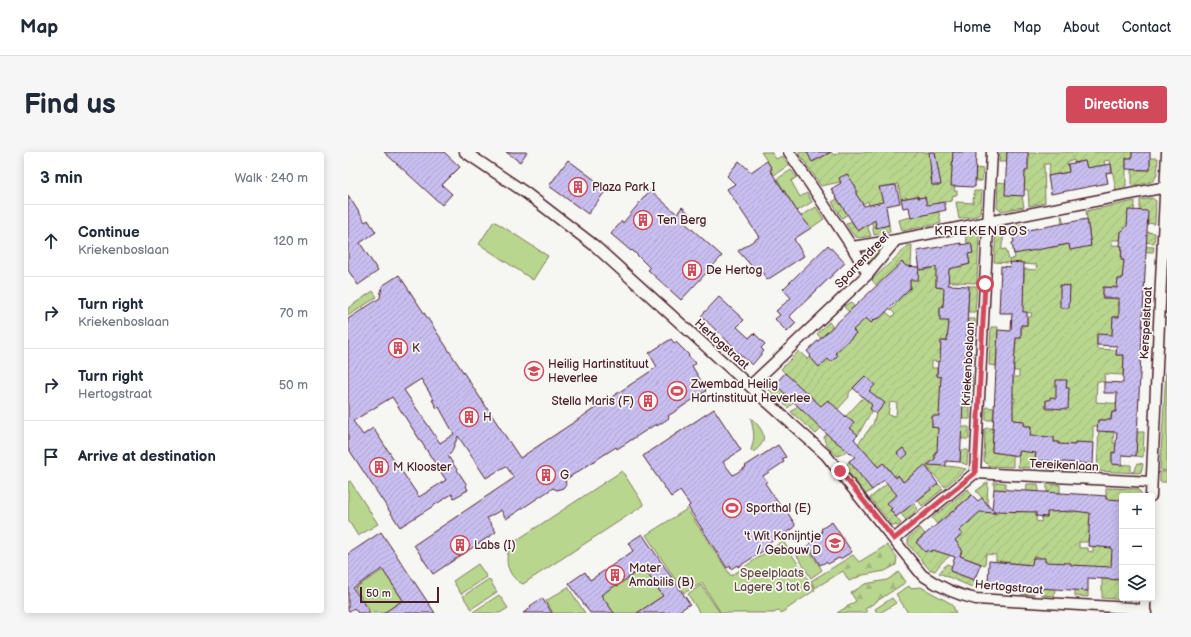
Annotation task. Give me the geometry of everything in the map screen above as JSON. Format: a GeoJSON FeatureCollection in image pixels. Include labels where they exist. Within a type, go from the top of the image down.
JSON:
{"type":"FeatureCollection","features":[{"type":"Feature","properties":{"kind":"street","name":"Hertogstraat"},"geometry":{"type":"LineString","coordinates":[[465,152],[533,198],[595,246],[826,455],[922,575],[956,593],[972,598],[1131,608],[1145,612]]}},
{"type":"Feature","properties":{"kind":"street"},"geometry":{"type":"LineString","coordinates":[[789,152],[852,247],[868,274]]}},
{"type":"Feature","properties":{"kind":"street","name":"Kriekenboslaan"},"geometry":{"type":"LineString","coordinates":[[975,473],[992,152]]}},
{"type":"Feature","properties":{"kind":"street","name":"Kerspelstraat"},"geometry":{"type":"LineString","coordinates":[[1150,493],[1166,188],[1166,152]]}},
{"type":"Feature","properties":{"kind":"street","name":"Sparrendreef"},"geometry":{"type":"LineString","coordinates":[[750,386],[868,274],[896,240],[1166,188]]}},
{"type":"Feature","properties":{"kind":"street"},"geometry":{"type":"LineString","coordinates":[[852,247],[896,240]]}},
{"type":"Feature","properties":{"kind":"street"},"geometry":{"type":"LineString","coordinates":[[894,539],[975,473]]}},
{"type":"Feature","properties":{"kind":"street","name":"Tereikenlaan"},"geometry":{"type":"LineString","coordinates":[[975,473],[1151,482]]}},
{"type":"Feature","properties":{"kind":"street"},"geometry":{"type":"LineString","coordinates":[[1145,601],[1145,612]]}},
{"type":"Feature","properties":{"kind":"green space"},"geometry":{"type":"Polygon","coordinates":[[[761,152],[771,152],[776,159],[782,156],[789,165],[774,175],[770,170],[772,169],[761,152]]]}},
{"type":"Feature","properties":{"kind":"green space"},"geometry":{"type":"Polygon","coordinates":[[[798,152],[807,152],[813,162],[831,152],[834,155],[839,153],[838,152],[953,152],[952,168],[957,168],[954,191],[957,191],[957,195],[953,196],[952,201],[937,203],[941,223],[902,231],[899,220],[928,213],[925,197],[918,198],[917,196],[901,199],[898,184],[886,186],[884,202],[876,227],[889,225],[890,232],[874,235],[868,201],[842,218],[832,202],[837,199],[841,205],[856,195],[855,185],[844,187],[840,182],[821,186],[798,152]],[[930,172],[932,185],[940,185],[940,179],[938,178],[936,172],[930,172]]]}},
{"type":"Feature","properties":{"kind":"green space"},"geometry":{"type":"Polygon","coordinates":[[[1000,152],[1007,152],[1007,162],[999,162],[1000,152]]]}},
{"type":"Feature","properties":{"kind":"green space"},"geometry":{"type":"Polygon","coordinates":[[[1132,152],[1132,158],[1126,158],[1126,187],[1116,189],[1110,160],[1104,161],[1105,165],[1087,168],[1085,161],[1075,163],[1074,160],[1069,161],[1067,162],[1069,172],[1048,176],[1050,164],[1044,164],[1045,203],[1029,206],[1028,190],[1023,189],[1025,171],[1028,169],[1028,153],[1132,152]]]}},
{"type":"Feature","properties":{"kind":"green space"},"geometry":{"type":"Polygon","coordinates":[[[1150,158],[1158,158],[1156,177],[1151,182],[1132,186],[1132,170],[1150,170],[1150,158]]]}},
{"type":"Feature","properties":{"kind":"green space"},"geometry":{"type":"Polygon","coordinates":[[[976,168],[983,169],[982,181],[975,181],[976,168]]]}},
{"type":"Feature","properties":{"kind":"green space"},"geometry":{"type":"Polygon","coordinates":[[[791,170],[797,177],[791,181],[800,197],[807,193],[812,202],[797,211],[777,179],[791,170]]]}},
{"type":"Feature","properties":{"kind":"green space"},"geometry":{"type":"Polygon","coordinates":[[[998,182],[1006,183],[1022,196],[1024,207],[1001,211],[997,208],[998,182]]]}},
{"type":"Feature","properties":{"kind":"green space"},"geometry":{"type":"Polygon","coordinates":[[[974,191],[982,191],[980,214],[977,216],[959,219],[956,202],[973,203],[974,191]]]}},
{"type":"Feature","properties":{"kind":"green space"},"geometry":{"type":"Polygon","coordinates":[[[1152,198],[1156,201],[1155,224],[1147,223],[1140,211],[1140,200],[1152,198]]]}},
{"type":"Feature","properties":{"kind":"green space"},"geometry":{"type":"Polygon","coordinates":[[[1135,201],[1134,213],[1131,220],[1124,231],[1121,231],[1120,240],[1112,240],[1112,245],[1154,247],[1153,252],[1122,251],[1121,260],[1124,260],[1123,279],[1118,279],[1117,287],[1104,287],[1102,298],[1119,299],[1119,307],[1125,307],[1124,317],[1113,317],[1112,335],[1097,335],[1097,349],[1117,350],[1116,355],[1124,355],[1123,375],[1105,374],[1104,382],[1097,381],[1096,402],[1122,404],[1122,412],[1112,412],[1110,420],[1098,420],[1098,426],[1093,426],[1093,445],[1075,442],[1075,445],[1068,444],[1067,454],[1063,454],[1063,470],[1040,468],[1040,460],[1055,461],[1058,455],[1059,442],[1054,442],[1054,437],[1037,436],[1035,468],[1018,467],[1019,449],[1013,430],[1031,431],[1031,426],[1024,426],[1024,421],[1013,420],[1012,402],[1015,402],[1015,398],[1013,398],[1012,393],[1012,382],[1013,377],[1019,377],[1019,371],[1014,371],[1013,355],[1015,354],[1016,338],[1021,338],[1021,325],[1027,325],[1027,317],[1031,317],[1032,313],[1017,312],[1024,280],[1024,269],[1036,270],[1037,265],[994,262],[996,232],[999,228],[1004,227],[1002,250],[1006,249],[1009,260],[1015,258],[1013,250],[1065,245],[1061,216],[1070,249],[1091,246],[1086,211],[1135,201]],[[1046,400],[1046,409],[1054,410],[1054,400],[1046,400]]]}},
{"type":"Feature","properties":{"kind":"green space"},"geometry":{"type":"Polygon","coordinates":[[[816,207],[824,219],[811,228],[801,216],[816,207]]]}},
{"type":"Feature","properties":{"kind":"green space"},"geometry":{"type":"Polygon","coordinates":[[[494,221],[548,256],[533,280],[479,244],[494,221]]]}},
{"type":"Feature","properties":{"kind":"green space"},"geometry":{"type":"Polygon","coordinates":[[[851,221],[858,231],[867,225],[871,236],[861,238],[856,237],[846,224],[851,221]]]}},
{"type":"Feature","properties":{"kind":"green space"},"geometry":{"type":"Polygon","coordinates":[[[1023,224],[1024,231],[1012,233],[1013,236],[1010,236],[1011,226],[1023,224]]]}},
{"type":"Feature","properties":{"kind":"green space"},"geometry":{"type":"Polygon","coordinates":[[[976,232],[979,235],[977,283],[936,281],[936,287],[951,288],[943,303],[943,307],[940,307],[940,320],[949,321],[948,341],[941,341],[941,362],[932,361],[932,368],[937,368],[937,376],[946,377],[945,411],[939,411],[939,416],[932,417],[932,427],[938,428],[942,452],[935,452],[935,465],[966,469],[945,487],[926,466],[904,482],[898,475],[895,479],[918,509],[906,520],[901,514],[909,507],[890,510],[901,523],[898,526],[892,525],[870,498],[894,478],[891,474],[892,473],[884,463],[878,467],[875,463],[873,465],[863,460],[868,455],[858,444],[873,424],[878,398],[870,408],[872,410],[858,435],[850,428],[854,422],[846,416],[875,385],[865,376],[849,393],[849,397],[838,409],[825,402],[811,417],[822,428],[816,434],[791,412],[798,405],[804,391],[788,408],[766,387],[766,384],[771,379],[785,393],[795,383],[781,369],[799,351],[807,359],[810,357],[819,367],[828,359],[837,355],[817,334],[829,322],[832,326],[831,328],[845,343],[856,333],[853,330],[860,323],[844,307],[850,302],[871,323],[886,312],[892,317],[895,314],[889,308],[890,307],[892,309],[896,305],[894,303],[908,290],[910,290],[910,280],[916,276],[917,267],[925,270],[937,266],[959,267],[970,264],[968,254],[973,253],[971,243],[967,243],[965,234],[976,232]],[[890,402],[888,415],[896,416],[897,403],[890,402]]]}},
{"type":"Feature","properties":{"kind":"green space"},"geometry":{"type":"Polygon","coordinates":[[[1146,232],[1155,233],[1154,243],[1144,242],[1146,232]]]}},
{"type":"Feature","properties":{"kind":"green space"},"geometry":{"type":"Polygon","coordinates":[[[912,245],[911,266],[877,286],[872,280],[908,246],[912,245]]]}},
{"type":"Feature","properties":{"kind":"green space"},"geometry":{"type":"Polygon","coordinates":[[[881,247],[883,251],[871,263],[869,263],[862,254],[864,250],[881,247]]]}},
{"type":"Feature","properties":{"kind":"green space"},"geometry":{"type":"Polygon","coordinates":[[[969,286],[977,286],[975,312],[968,312],[969,286]]]}},
{"type":"Feature","properties":{"kind":"green space"},"geometry":{"type":"Polygon","coordinates":[[[373,291],[377,297],[348,316],[348,308],[373,291]]]}},
{"type":"Feature","properties":{"kind":"green space"},"geometry":{"type":"Polygon","coordinates":[[[968,319],[975,319],[974,332],[966,332],[968,319]]]}},
{"type":"Feature","properties":{"kind":"green space"},"geometry":{"type":"Polygon","coordinates":[[[991,327],[998,327],[996,366],[989,365],[991,327]]]}},
{"type":"Feature","properties":{"kind":"green space"},"geometry":{"type":"Polygon","coordinates":[[[965,352],[973,352],[972,366],[965,365],[965,352]]]}},
{"type":"Feature","properties":{"kind":"green space"},"geometry":{"type":"Polygon","coordinates":[[[1167,355],[1167,471],[1160,470],[1167,355]]]}},
{"type":"Feature","properties":{"kind":"green space"},"geometry":{"type":"Polygon","coordinates":[[[964,373],[972,374],[972,386],[963,386],[964,373]]]}},
{"type":"Feature","properties":{"kind":"green space"},"geometry":{"type":"Polygon","coordinates":[[[962,406],[970,407],[970,419],[962,419],[962,406]]]}},
{"type":"Feature","properties":{"kind":"green space"},"geometry":{"type":"Polygon","coordinates":[[[986,407],[994,408],[993,420],[986,420],[986,407]]]}},
{"type":"Feature","properties":{"kind":"green space"},"geometry":{"type":"Polygon","coordinates":[[[844,415],[846,416],[839,424],[847,450],[837,456],[827,445],[824,437],[844,415]]]}},
{"type":"Feature","properties":{"kind":"green space"},"geometry":{"type":"Polygon","coordinates":[[[751,418],[762,431],[763,435],[762,444],[753,452],[751,450],[754,437],[751,418]]]}},
{"type":"Feature","properties":{"kind":"green space"},"geometry":{"type":"Polygon","coordinates":[[[1099,426],[1105,426],[1105,432],[1114,432],[1113,443],[1116,443],[1115,453],[1112,453],[1112,464],[1131,465],[1131,471],[1134,472],[1138,463],[1143,464],[1141,472],[1139,473],[1097,471],[1099,426]]]}},
{"type":"Feature","properties":{"kind":"green space"},"geometry":{"type":"Polygon","coordinates":[[[961,427],[969,427],[969,439],[961,439],[961,427]]]}},
{"type":"Feature","properties":{"kind":"green space"},"geometry":{"type":"Polygon","coordinates":[[[993,428],[992,452],[1013,455],[1013,467],[989,466],[984,461],[985,429],[993,428]]]}},
{"type":"Feature","properties":{"kind":"green space"},"geometry":{"type":"Polygon","coordinates":[[[1137,432],[1144,432],[1143,457],[1136,456],[1137,432]]]}},
{"type":"Feature","properties":{"kind":"green space"},"geometry":{"type":"Polygon","coordinates":[[[960,450],[968,450],[967,465],[960,462],[960,450]]]}},
{"type":"Feature","properties":{"kind":"green space"},"geometry":{"type":"Polygon","coordinates":[[[849,461],[872,490],[866,494],[845,468],[849,461]]]}},
{"type":"Feature","properties":{"kind":"green space"},"geometry":{"type":"Polygon","coordinates":[[[622,471],[644,505],[523,584],[514,578],[507,564],[507,558],[510,548],[517,540],[622,471]]]}},
{"type":"Feature","properties":{"kind":"green space"},"geometry":{"type":"Polygon","coordinates":[[[1160,472],[1167,472],[1167,482],[1160,482],[1160,472]]]}},
{"type":"Feature","properties":{"kind":"green space"},"geometry":{"type":"Polygon","coordinates":[[[350,481],[378,524],[358,536],[348,520],[348,482],[350,481]]]}},
{"type":"Feature","properties":{"kind":"green space"},"geometry":{"type":"Polygon","coordinates":[[[988,482],[987,504],[976,491],[988,482]]]}},
{"type":"Feature","properties":{"kind":"green space"},"geometry":{"type":"Polygon","coordinates":[[[994,482],[1006,483],[1006,490],[994,489],[994,482]]]}},
{"type":"Feature","properties":{"kind":"green space"},"geometry":{"type":"Polygon","coordinates":[[[938,484],[943,489],[922,506],[918,500],[938,484]]]}},
{"type":"Feature","properties":{"kind":"green space"},"geometry":{"type":"Polygon","coordinates":[[[1027,484],[1038,484],[1039,492],[1026,492],[1027,484]]]}},
{"type":"Feature","properties":{"kind":"green space"},"geometry":{"type":"Polygon","coordinates":[[[1047,484],[1060,485],[1060,493],[1047,492],[1047,484]]]}},
{"type":"Feature","properties":{"kind":"green space"},"geometry":{"type":"Polygon","coordinates":[[[1106,488],[1138,489],[1141,493],[1119,493],[1119,506],[1112,548],[1116,568],[1055,575],[1040,557],[1033,557],[1032,565],[996,561],[996,555],[986,554],[985,565],[960,556],[962,550],[955,540],[962,534],[958,530],[971,521],[969,519],[974,508],[979,513],[987,506],[990,513],[997,514],[998,508],[1017,512],[1037,509],[1036,521],[1041,522],[1042,517],[1047,517],[1047,510],[1057,512],[1064,510],[1064,512],[1074,512],[1074,505],[1106,505],[1106,488]],[[1088,538],[1088,542],[1079,542],[1079,548],[1088,548],[1088,551],[1093,552],[1093,539],[1088,538]]]}},
{"type":"Feature","properties":{"kind":"green space"},"geometry":{"type":"Polygon","coordinates":[[[968,489],[972,495],[937,524],[932,518],[968,489]]]}},
{"type":"Feature","properties":{"kind":"green space","name":"Speelplaats Lagere 3 tot 6"},"geometry":{"type":"Polygon","coordinates":[[[687,509],[731,576],[783,541],[815,590],[781,613],[779,610],[774,613],[721,613],[702,583],[684,593],[646,535],[687,509]]]}},
{"type":"Feature","properties":{"kind":"green space"},"geometry":{"type":"Polygon","coordinates":[[[920,528],[925,534],[916,542],[925,552],[942,542],[951,555],[941,563],[935,571],[929,569],[908,544],[908,538],[920,528]]]}},
{"type":"Feature","properties":{"kind":"green space"},"geometry":{"type":"Polygon","coordinates":[[[887,545],[897,557],[896,565],[885,571],[863,575],[849,581],[843,571],[815,588],[811,581],[853,555],[859,562],[887,545]]]}},
{"type":"Feature","properties":{"kind":"green space"},"geometry":{"type":"Polygon","coordinates":[[[807,547],[822,570],[811,578],[796,554],[807,547]]]}},
{"type":"Feature","properties":{"kind":"green space"},"geometry":{"type":"Polygon","coordinates":[[[478,564],[487,577],[461,594],[453,581],[478,564]]]}},
{"type":"Feature","properties":{"kind":"green space"},"geometry":{"type":"Polygon","coordinates":[[[947,564],[952,566],[950,571],[974,580],[972,587],[939,573],[947,564]]]}},
{"type":"Feature","properties":{"kind":"green space"},"geometry":{"type":"Polygon","coordinates":[[[643,567],[663,596],[637,613],[614,613],[601,595],[616,585],[617,586],[643,567]]]}},
{"type":"Feature","properties":{"kind":"green space"},"geometry":{"type":"Polygon","coordinates":[[[383,570],[403,600],[384,613],[363,613],[369,609],[355,588],[383,570]]]}},
{"type":"Feature","properties":{"kind":"green space"},"geometry":{"type":"Polygon","coordinates":[[[899,572],[906,582],[865,609],[867,612],[837,613],[856,601],[851,593],[865,584],[887,580],[899,572]]]}},
{"type":"Feature","properties":{"kind":"green space"},"geometry":{"type":"Polygon","coordinates":[[[489,579],[497,592],[471,609],[463,596],[489,579]]]}},
{"type":"Feature","properties":{"kind":"green space"},"geometry":{"type":"Polygon","coordinates":[[[1102,579],[1119,580],[1119,599],[1102,598],[1102,579]]]}},
{"type":"Feature","properties":{"kind":"green space"},"geometry":{"type":"Polygon","coordinates":[[[701,585],[720,613],[698,613],[699,612],[688,594],[701,585]]]}},
{"type":"Feature","properties":{"kind":"green space"},"geometry":{"type":"Polygon","coordinates":[[[909,586],[910,588],[921,587],[952,604],[956,613],[908,613],[896,594],[909,586]]]}},
{"type":"Feature","properties":{"kind":"green space"},"geometry":{"type":"Polygon","coordinates":[[[1021,586],[1034,587],[1034,595],[1021,594],[1021,586]]]}},
{"type":"Feature","properties":{"kind":"green space"},"geometry":{"type":"Polygon","coordinates":[[[568,587],[585,613],[553,613],[546,601],[568,587]]]}},
{"type":"Feature","properties":{"kind":"green space"},"geometry":{"type":"Polygon","coordinates":[[[1041,588],[1055,588],[1054,596],[1041,595],[1041,588]]]}},
{"type":"Feature","properties":{"kind":"green space"},"geometry":{"type":"Polygon","coordinates":[[[1075,589],[1088,591],[1088,597],[1075,596],[1075,589]]]}},
{"type":"Feature","properties":{"kind":"green space"},"geometry":{"type":"Polygon","coordinates":[[[499,595],[508,608],[500,613],[473,612],[499,595]]]}},
{"type":"Feature","properties":{"kind":"green space"},"geometry":{"type":"Polygon","coordinates":[[[892,598],[896,603],[880,613],[877,613],[875,609],[892,598]]]}},
{"type":"Feature","properties":{"kind":"building"},"geometry":{"type":"Polygon","coordinates":[[[384,152],[444,152],[460,167],[442,185],[452,194],[442,205],[384,152]]]}},
{"type":"Feature","properties":{"kind":"building"},"geometry":{"type":"Polygon","coordinates":[[[506,152],[527,152],[520,162],[506,152]]]}},
{"type":"Feature","properties":{"kind":"building"},"geometry":{"type":"Polygon","coordinates":[[[807,152],[831,152],[812,162],[807,152]]]}},
{"type":"Feature","properties":{"kind":"building"},"geometry":{"type":"Polygon","coordinates":[[[929,152],[935,152],[941,185],[932,185],[929,152]]]}},
{"type":"Feature","properties":{"kind":"building"},"geometry":{"type":"Polygon","coordinates":[[[953,152],[976,152],[975,187],[951,186],[953,152]]]}},
{"type":"Feature","properties":{"kind":"building"},"geometry":{"type":"Polygon","coordinates":[[[1007,152],[1028,152],[1028,169],[1025,171],[1024,196],[1005,195],[1007,152]]]}},
{"type":"Feature","properties":{"kind":"building"},"geometry":{"type":"Polygon","coordinates":[[[1132,152],[1150,152],[1150,170],[1126,169],[1126,158],[1132,158],[1132,152]]]}},
{"type":"Feature","properties":{"kind":"building","name":"Plaza Park I"},"geometry":{"type":"Polygon","coordinates":[[[568,160],[607,189],[588,214],[549,186],[568,160]]]}},
{"type":"Feature","properties":{"kind":"building"},"geometry":{"type":"Polygon","coordinates":[[[739,161],[751,172],[767,161],[772,169],[770,170],[799,214],[811,228],[794,239],[804,256],[767,280],[762,272],[759,274],[738,251],[759,237],[727,189],[735,184],[727,176],[739,161]]]}},
{"type":"Feature","properties":{"kind":"building"},"geometry":{"type":"Polygon","coordinates":[[[1085,161],[1087,168],[1111,164],[1112,172],[1106,173],[1108,183],[1051,194],[1048,176],[1069,172],[1068,164],[1085,161]]]}},
{"type":"Feature","properties":{"kind":"building"},"geometry":{"type":"Polygon","coordinates":[[[847,174],[856,187],[856,194],[864,206],[883,202],[879,187],[896,185],[900,203],[886,206],[889,225],[876,228],[875,220],[858,231],[831,189],[841,183],[839,178],[847,174]]]}},
{"type":"Feature","properties":{"kind":"building"},"geometry":{"type":"Polygon","coordinates":[[[650,190],[677,214],[682,207],[691,215],[684,222],[722,256],[681,300],[648,270],[650,268],[632,250],[631,251],[611,234],[622,221],[623,223],[650,190]]]}},
{"type":"Feature","properties":{"kind":"building"},"geometry":{"type":"Polygon","coordinates":[[[348,195],[365,222],[368,220],[376,232],[360,243],[378,271],[358,285],[348,270],[348,195]]]}},
{"type":"Feature","properties":{"kind":"building"},"geometry":{"type":"Polygon","coordinates":[[[918,196],[918,198],[925,197],[927,205],[944,202],[946,210],[911,218],[909,207],[903,208],[901,199],[918,196]]]}},
{"type":"Feature","properties":{"kind":"building"},"geometry":{"type":"Polygon","coordinates":[[[1128,210],[1148,211],[1136,456],[1122,455],[1122,465],[1112,464],[1112,452],[1115,453],[1117,432],[1097,431],[1098,420],[1111,420],[1112,412],[1116,412],[1117,393],[1104,393],[1104,382],[1123,383],[1124,355],[1116,355],[1117,346],[1097,345],[1097,334],[1112,335],[1113,317],[1119,317],[1119,298],[1103,298],[1103,287],[1117,288],[1118,279],[1122,279],[1124,260],[1121,260],[1121,232],[1127,226],[1128,210]]]}},
{"type":"Feature","properties":{"kind":"building"},"geometry":{"type":"Polygon","coordinates":[[[1087,219],[1091,246],[1070,250],[1069,244],[1014,254],[1012,233],[1087,219]]]}},
{"type":"Feature","properties":{"kind":"building"},"geometry":{"type":"Polygon","coordinates":[[[961,243],[961,245],[971,243],[973,253],[968,254],[970,264],[949,269],[948,285],[969,286],[960,462],[946,461],[946,466],[927,465],[935,459],[935,452],[937,452],[938,428],[932,427],[932,416],[939,416],[941,377],[937,376],[938,361],[940,362],[941,341],[947,341],[949,321],[940,321],[940,307],[943,307],[944,288],[936,287],[936,267],[920,270],[917,251],[961,243]]]}},
{"type":"Feature","properties":{"kind":"building"},"geometry":{"type":"Polygon","coordinates":[[[828,245],[845,263],[791,315],[790,317],[796,323],[787,332],[775,319],[780,315],[776,311],[791,298],[783,289],[828,245]]]}},
{"type":"Feature","properties":{"kind":"building"},"geometry":{"type":"Polygon","coordinates":[[[902,262],[906,266],[919,267],[918,280],[910,280],[910,288],[880,318],[875,319],[871,323],[866,318],[853,330],[856,333],[835,353],[838,355],[831,362],[828,359],[819,367],[807,351],[902,262]]]}},
{"type":"Feature","properties":{"kind":"building"},"geometry":{"type":"Polygon","coordinates":[[[1009,262],[1024,263],[1023,312],[1027,312],[1027,325],[1021,325],[1021,338],[1016,338],[1013,377],[1013,420],[1024,421],[1024,426],[1031,426],[1030,436],[1054,437],[1054,442],[1059,442],[1059,444],[1075,445],[1075,442],[1094,443],[1093,464],[1035,460],[1036,453],[1019,451],[1019,456],[992,452],[998,330],[1011,331],[1012,313],[999,313],[1001,266],[1010,267],[1009,262]]]}},
{"type":"Feature","properties":{"kind":"building"},"geometry":{"type":"Polygon","coordinates":[[[399,275],[520,458],[657,367],[649,353],[671,339],[675,344],[676,342],[696,363],[692,366],[706,391],[668,416],[669,418],[657,426],[656,424],[617,449],[616,447],[565,480],[566,484],[563,488],[557,490],[553,488],[506,519],[501,510],[487,518],[496,532],[433,574],[414,545],[514,478],[506,466],[486,478],[458,436],[451,453],[448,456],[467,485],[468,490],[454,498],[452,494],[400,527],[348,448],[348,319],[380,298],[382,286],[399,275]],[[421,379],[404,390],[440,443],[454,434],[439,407],[437,408],[432,400],[434,400],[421,379]],[[392,397],[353,421],[363,435],[373,428],[419,497],[446,480],[392,397]]]}},
{"type":"Feature","properties":{"kind":"building"},"geometry":{"type":"Polygon","coordinates":[[[1060,285],[1070,286],[1069,308],[1060,308],[1060,285]]]}},
{"type":"Feature","properties":{"kind":"building"},"geometry":{"type":"Polygon","coordinates":[[[719,297],[744,320],[737,327],[749,338],[754,333],[765,344],[761,348],[764,351],[752,365],[701,316],[719,297]]]}},
{"type":"Feature","properties":{"kind":"building"},"geometry":{"type":"Polygon","coordinates":[[[785,373],[821,406],[828,400],[854,423],[850,428],[858,435],[854,439],[878,467],[883,463],[896,478],[898,475],[903,482],[925,465],[938,484],[896,517],[890,510],[892,509],[887,503],[897,495],[884,480],[872,490],[849,461],[855,457],[829,436],[775,384],[785,373]]]}},
{"type":"Feature","properties":{"kind":"building"},"geometry":{"type":"Polygon","coordinates":[[[865,376],[875,385],[869,391],[885,403],[876,414],[870,409],[872,405],[853,388],[865,376]]]}},
{"type":"Feature","properties":{"kind":"building"},"geometry":{"type":"Polygon","coordinates":[[[1056,380],[1067,380],[1066,388],[1069,388],[1068,409],[1046,408],[1046,400],[1050,400],[1050,397],[1056,398],[1056,380]]]}},
{"type":"Feature","properties":{"kind":"building"},"geometry":{"type":"Polygon","coordinates":[[[714,409],[741,450],[723,462],[733,475],[778,445],[786,457],[782,459],[784,462],[763,476],[767,481],[765,483],[781,507],[783,506],[795,524],[794,528],[769,543],[765,547],[766,549],[738,567],[737,565],[731,569],[730,566],[727,568],[688,507],[690,505],[680,491],[671,497],[643,456],[714,409]]]}},
{"type":"Feature","properties":{"kind":"building"},"geometry":{"type":"Polygon","coordinates":[[[903,448],[908,454],[902,459],[897,453],[903,448]]]}},
{"type":"Feature","properties":{"kind":"building"},"geometry":{"type":"Polygon","coordinates":[[[994,489],[1106,496],[1106,499],[1119,500],[1119,580],[1088,578],[1088,591],[988,585],[989,561],[1032,565],[1033,558],[1045,558],[1045,562],[1111,567],[1112,548],[1088,546],[1090,513],[1074,511],[1047,512],[1047,517],[1036,516],[1036,512],[980,512],[959,531],[962,534],[955,540],[962,550],[960,556],[981,564],[974,580],[950,571],[955,557],[933,550],[930,552],[928,550],[925,552],[916,542],[972,495],[978,501],[982,498],[992,510],[994,489]]]}},
{"type":"Feature","properties":{"kind":"building","name":"'t Wit Konijntje / Gebouw D"},"geometry":{"type":"Polygon","coordinates":[[[832,522],[852,552],[828,564],[826,562],[820,565],[808,545],[814,541],[812,538],[822,532],[821,529],[832,522]]]}},
{"type":"Feature","properties":{"kind":"building"},"geometry":{"type":"Polygon","coordinates":[[[381,532],[435,613],[384,613],[403,600],[382,569],[353,588],[370,613],[358,613],[354,608],[348,612],[348,554],[381,532]]]}},
{"type":"Feature","properties":{"kind":"building","name":"Mater Amabilis (B)"},"geometry":{"type":"Polygon","coordinates":[[[642,534],[690,604],[676,613],[637,613],[663,596],[643,567],[617,586],[616,585],[601,595],[614,613],[590,613],[569,583],[585,572],[590,580],[607,569],[633,551],[628,543],[642,534]]]}},
{"type":"Feature","properties":{"kind":"building"},"geometry":{"type":"Polygon","coordinates":[[[542,598],[552,613],[523,613],[531,608],[530,606],[542,598]]]}},
{"type":"Feature","properties":{"kind":"place","name":"Plaza Park I"},"geometry":{"type":"Point","coordinates":[578,187]}},
{"type":"Feature","properties":{"kind":"place","name":"Ten Berg"},"geometry":{"type":"Point","coordinates":[643,220]}},
{"type":"Feature","properties":{"kind":"place","name":"De Hertog"},"geometry":{"type":"Point","coordinates":[692,270]}},
{"type":"Feature","properties":{"kind":"place","name":"K"},"geometry":{"type":"Point","coordinates":[398,348]}},
{"type":"Feature","properties":{"kind":"place","name":"Heilig Hartinstituut Heverlee"},"geometry":{"type":"Point","coordinates":[534,371]}},
{"type":"Feature","properties":{"kind":"place","name":"Zwembad Heilig Hartinstituut Heverlee"},"geometry":{"type":"Point","coordinates":[677,391]}},
{"type":"Feature","properties":{"kind":"place","name":"Stella Maris (F)"},"geometry":{"type":"Point","coordinates":[648,401]}},
{"type":"Feature","properties":{"kind":"place","name":"H"},"geometry":{"type":"Point","coordinates":[469,417]}},
{"type":"Feature","properties":{"kind":"place","name":"M Klooster"},"geometry":{"type":"Point","coordinates":[379,467]}},
{"type":"Feature","properties":{"kind":"place","name":"G"},"geometry":{"type":"Point","coordinates":[546,475]}},
{"type":"Feature","properties":{"kind":"place","name":"Sporthal (E)"},"geometry":{"type":"Point","coordinates":[732,508]}},
{"type":"Feature","properties":{"kind":"place","name":"'t Wit Konijntje / Gebouw D"},"geometry":{"type":"Point","coordinates":[835,543]}},
{"type":"Feature","properties":{"kind":"place","name":"Labs (I)"},"geometry":{"type":"Point","coordinates":[460,545]}},
{"type":"Feature","properties":{"kind":"place","name":"Mater Amabilis (B)"},"geometry":{"type":"Point","coordinates":[615,575]}},
{"type":"Feature","properties":{"kind":"district","name":"KRIEKENBOS"},"geometry":{"type":"Point","coordinates":[981,230]}},
{"type":"Feature","properties":{"kind":"route"},"geometry":{"type":"LineString","coordinates":[[840,471],[894,539],[975,473],[985,284]]}}]}
